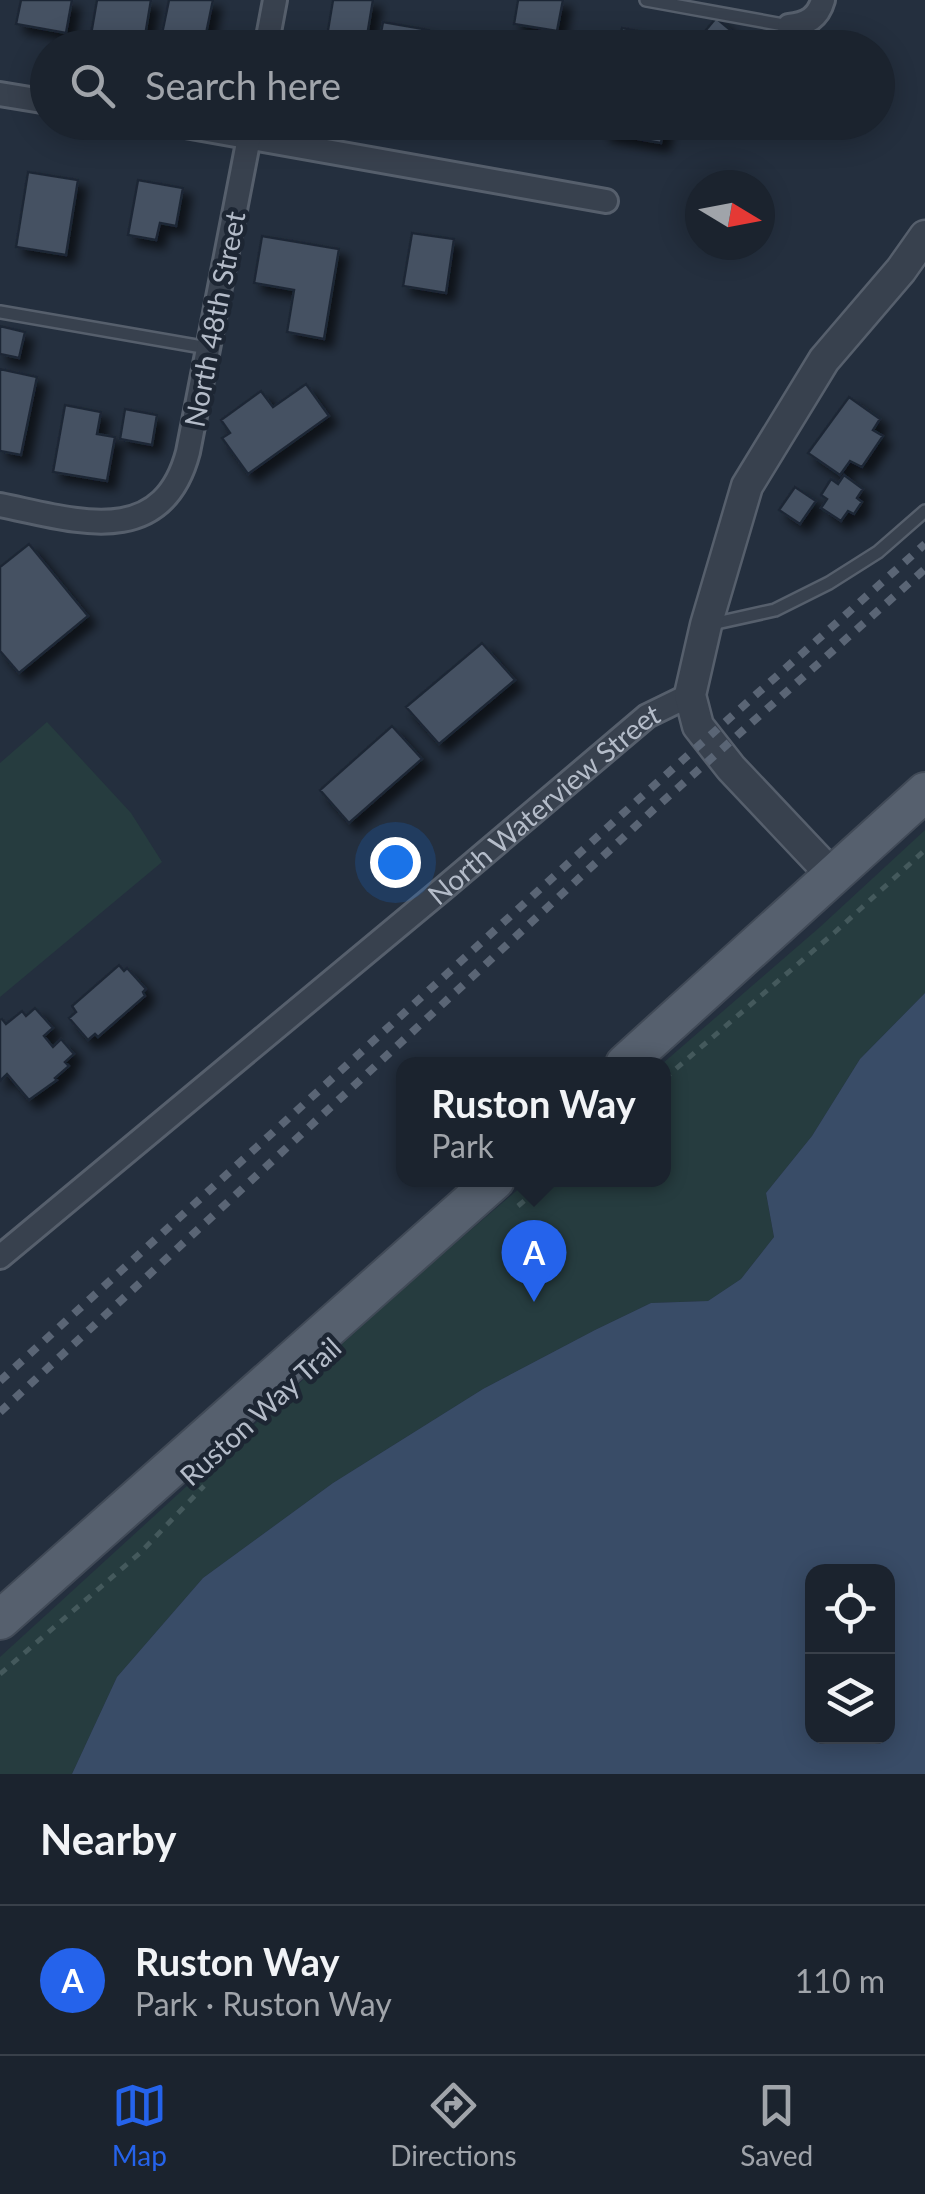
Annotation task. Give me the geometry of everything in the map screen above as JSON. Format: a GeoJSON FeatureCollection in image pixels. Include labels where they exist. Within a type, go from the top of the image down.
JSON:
{"type":"FeatureCollection","features":[{"type":"Feature","properties":{"kind":"main road"},"geometry":{"type":"LineString","coordinates":[[633,1057],[925,792]]}},
{"type":"Feature","properties":{"kind":"main road"},"geometry":{"type":"LineString","coordinates":[[0,1620],[504,1195]]}},
{"type":"Feature","properties":{"kind":"street"},"geometry":{"type":"LineString","coordinates":[[269,30],[275,0]]}},
{"type":"Feature","properties":{"kind":"street"},"geometry":{"type":"LineString","coordinates":[[789,26],[808,22],[824,0]]}},
{"type":"Feature","properties":{"kind":"street"},"geometry":{"type":"LineString","coordinates":[[0,94],[30,99]]}},
{"type":"Feature","properties":{"kind":"street","name":"North 48th Street"},"geometry":{"type":"LineString","coordinates":[[0,505],[71,519],[120,523],[155,506],[174,488],[184,468],[248,140]]}},
{"type":"Feature","properties":{"kind":"street"},"geometry":{"type":"LineString","coordinates":[[300,140],[606,201]]}},
{"type":"Feature","properties":{"kind":"street","name":"North Waterview Street"},"geometry":{"type":"LineString","coordinates":[[0,1257],[647,716],[690,696],[706,625],[747,486],[824,360],[925,236]]}},
{"type":"Feature","properties":{"kind":"street"},"geometry":{"type":"LineString","coordinates":[[690,696],[698,726],[731,768],[832,875]]}},
{"type":"Feature","properties":{"kind":"lane"},"geometry":{"type":"LineString","coordinates":[[646,0],[789,26]]}},
{"type":"Feature","properties":{"kind":"lane"},"geometry":{"type":"LineString","coordinates":[[0,312],[208,348]]}},
{"type":"Feature","properties":{"kind":"lane"},"geometry":{"type":"LineString","coordinates":[[706,625],[775,610],[829,583],[878,552],[925,511]]}},
{"type":"Feature","properties":{"kind":"path"},"geometry":{"type":"LineString","coordinates":[[671,1073],[925,850]]}},
{"type":"Feature","properties":{"kind":"path","name":"Ruston Way Trail"},"geometry":{"type":"LineString","coordinates":[[0,1674],[140,1554],[213,1478]]}},
{"type":"Feature","properties":{"kind":"green space"},"geometry":{"type":"Polygon","coordinates":[[[47,722],[131,813],[162,862],[0,997],[0,763],[47,722]]]}},
{"type":"Feature","properties":{"kind":"green space"},"geometry":{"type":"Polygon","coordinates":[[[925,830],[925,993],[860,1059],[812,1136],[766,1193],[774,1237],[741,1279],[708,1301],[651,1303],[595,1330],[483,1389],[333,1483],[203,1578],[117,1677],[72,1774],[0,1774],[0,1657],[410,1282],[521,1187],[671,1187],[670,1057],[925,830]]]}},
{"type":"Feature","properties":{"kind":"water"},"geometry":{"type":"Polygon","coordinates":[[[925,993],[925,1774],[72,1774],[117,1677],[203,1578],[333,1483],[483,1389],[651,1303],[708,1301],[741,1279],[774,1237],[766,1193],[812,1136],[860,1059],[925,993]]]}},
{"type":"Feature","properties":{"kind":"building"},"geometry":{"type":"Polygon","coordinates":[[[21,0],[72,0],[67,30],[16,24],[21,0]]]}},
{"type":"Feature","properties":{"kind":"building"},"geometry":{"type":"Polygon","coordinates":[[[97,0],[151,0],[146,30],[92,30],[97,0]]]}},
{"type":"Feature","properties":{"kind":"building"},"geometry":{"type":"Polygon","coordinates":[[[169,0],[213,0],[207,30],[163,30],[169,0]]]}},
{"type":"Feature","properties":{"kind":"building"},"geometry":{"type":"Polygon","coordinates":[[[333,0],[373,0],[368,30],[328,30],[333,0]]]}},
{"type":"Feature","properties":{"kind":"building"},"geometry":{"type":"Polygon","coordinates":[[[518,0],[563,0],[557,30],[514,24],[518,0]]]}},
{"type":"Feature","properties":{"kind":"building"},"geometry":{"type":"Polygon","coordinates":[[[716,18],[730,30],[706,30],[716,18]]]}},
{"type":"Feature","properties":{"kind":"building"},"geometry":{"type":"Polygon","coordinates":[[[383,22],[429,30],[381,30],[383,22]]]}},
{"type":"Feature","properties":{"kind":"building"},"geometry":{"type":"Polygon","coordinates":[[[28,172],[78,180],[66,255],[16,247],[28,172]]]}},
{"type":"Feature","properties":{"kind":"building"},"geometry":{"type":"Polygon","coordinates":[[[138,180],[183,188],[176,226],[160,223],[156,240],[128,235],[138,180]]]}},
{"type":"Feature","properties":{"kind":"building"},"geometry":{"type":"Polygon","coordinates":[[[412,233],[454,239],[446,293],[403,286],[412,233]]]}},
{"type":"Feature","properties":{"kind":"building"},"geometry":{"type":"Polygon","coordinates":[[[262,236],[339,249],[324,339],[287,332],[294,290],[254,283],[262,236]]]}},
{"type":"Feature","properties":{"kind":"building"},"geometry":{"type":"Polygon","coordinates":[[[0,326],[25,332],[19,358],[0,354],[0,326]]]}},
{"type":"Feature","properties":{"kind":"building"},"geometry":{"type":"Polygon","coordinates":[[[0,369],[37,377],[21,455],[0,451],[0,369]]]}},
{"type":"Feature","properties":{"kind":"building"},"geometry":{"type":"Polygon","coordinates":[[[306,384],[329,416],[248,474],[222,438],[230,433],[221,420],[261,391],[273,407],[306,384]]]}},
{"type":"Feature","properties":{"kind":"building"},"geometry":{"type":"Polygon","coordinates":[[[849,397],[880,419],[873,430],[883,436],[862,467],[850,461],[840,475],[808,453],[849,397]]]}},
{"type":"Feature","properties":{"kind":"building"},"geometry":{"type":"Polygon","coordinates":[[[65,405],[101,412],[97,434],[115,437],[107,481],[53,472],[65,405]]]}},
{"type":"Feature","properties":{"kind":"building"},"geometry":{"type":"Polygon","coordinates":[[[125,409],[157,415],[152,445],[120,439],[125,409]]]}},
{"type":"Feature","properties":{"kind":"building"},"geometry":{"type":"Polygon","coordinates":[[[844,475],[863,489],[857,498],[862,502],[854,514],[848,511],[841,521],[821,508],[827,499],[821,495],[831,479],[838,484],[844,475]]]}},
{"type":"Feature","properties":{"kind":"building"},"geometry":{"type":"Polygon","coordinates":[[[795,487],[816,501],[800,524],[779,510],[795,487]]]}},
{"type":"Feature","properties":{"kind":"building"},"geometry":{"type":"Polygon","coordinates":[[[29,544],[88,616],[19,673],[0,651],[0,567],[29,544]]]}},
{"type":"Feature","properties":{"kind":"building"},"geometry":{"type":"Polygon","coordinates":[[[482,643],[515,680],[439,744],[406,707],[482,643]]]}},
{"type":"Feature","properties":{"kind":"building"},"geometry":{"type":"Polygon","coordinates":[[[392,726],[422,759],[349,823],[320,790],[392,726]]]}},
{"type":"Feature","properties":{"kind":"building"},"geometry":{"type":"Polygon","coordinates":[[[119,965],[124,971],[127,968],[146,989],[145,996],[98,1037],[95,1034],[88,1040],[69,1018],[76,1012],[72,1006],[119,965]]]}},
{"type":"Feature","properties":{"kind":"building"},"geometry":{"type":"Polygon","coordinates":[[[35,1008],[53,1028],[44,1036],[53,1047],[61,1039],[74,1054],[65,1062],[69,1066],[57,1080],[29,1100],[7,1074],[0,1081],[0,1020],[6,1024],[22,1011],[26,1016],[35,1008]]]}},
{"type":"Feature","properties":{"kind":"railway"},"geometry":{"type":"LineString","coordinates":[[0,1381],[925,544]]}},
{"type":"Feature","properties":{"kind":"railway"},"geometry":{"type":"LineString","coordinates":[[0,1412],[652,811],[925,569]]}},
{"type":"Feature","properties":{"kind":"place","name":"Ruston Way"},"geometry":{"type":"Point","coordinates":[534,1302]}}]}
